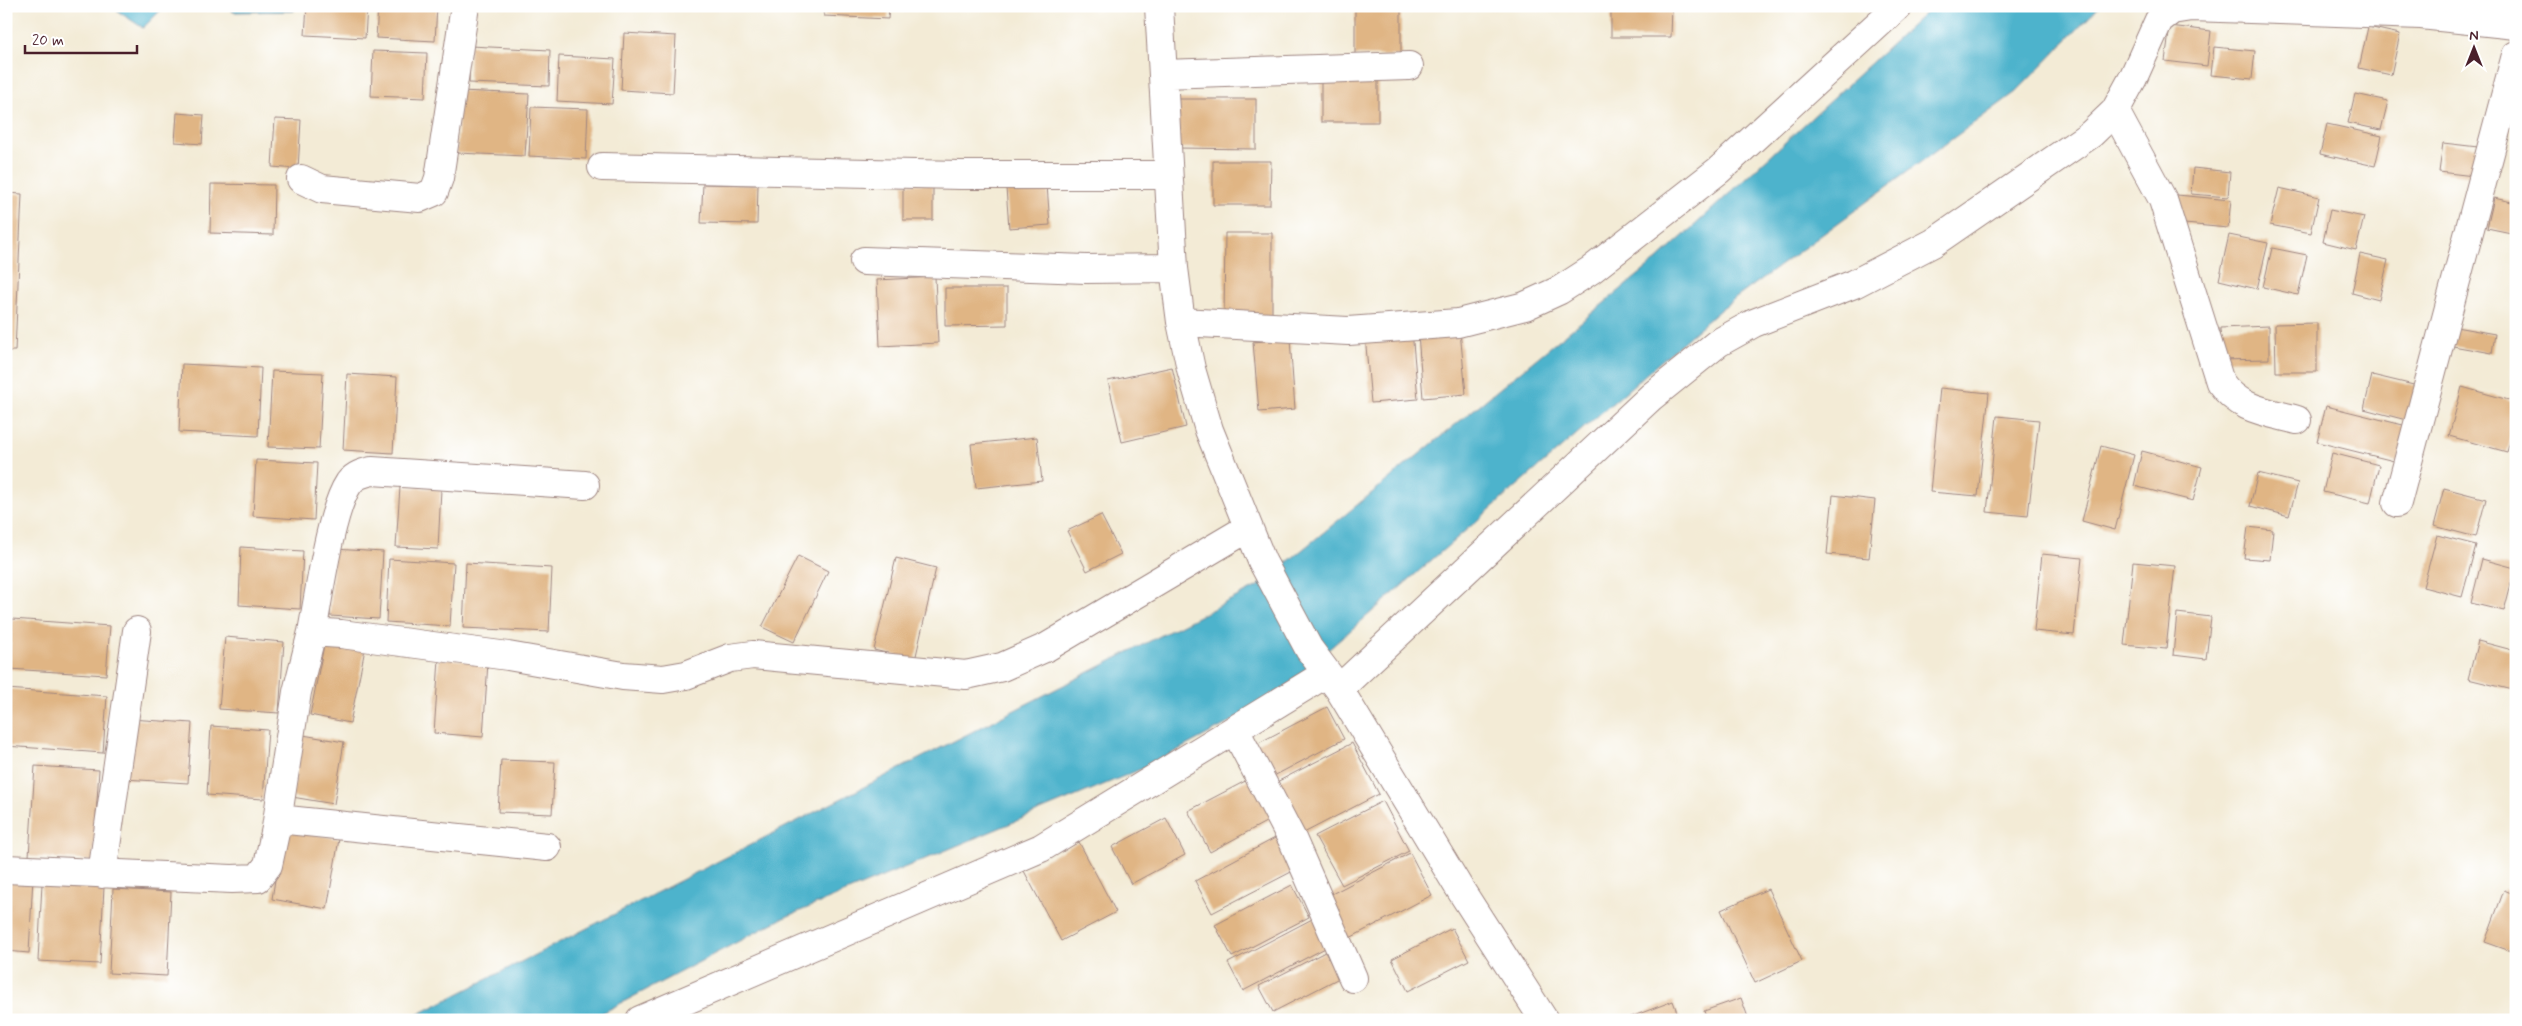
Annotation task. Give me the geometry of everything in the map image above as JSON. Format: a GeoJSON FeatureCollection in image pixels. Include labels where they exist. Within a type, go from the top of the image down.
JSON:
{"type":"FeatureCollection","features":[{"type":"Feature","properties":{"kind":"street"},"geometry":{"type":"LineString","coordinates":[[300,179],[322,189],[420,198],[434,192],[439,178],[464,6]]}},
{"type":"Feature","properties":{"kind":"street"},"geometry":{"type":"LineString","coordinates":[[1159,6],[1174,268],[1181,322],[1191,369],[1209,430],[1262,561],[1309,649],[1333,681],[1458,886],[1544,1020]]}},
{"type":"Feature","properties":{"kind":"street"},"geometry":{"type":"LineString","coordinates":[[1181,322],[1348,331],[1458,323],[1525,306],[1560,290],[1592,270],[1719,170],[1898,6]]}},
{"type":"Feature","properties":{"kind":"street"},"geometry":{"type":"LineString","coordinates":[[640,1020],[1041,848],[1235,730],[1333,681],[1651,397],[1718,342],[1754,323],[1854,284],[1933,243],[2091,134],[2115,111],[2133,78],[2159,20],[2172,10],[2190,7],[2421,15],[2516,25]]}},
{"type":"Feature","properties":{"kind":"street"},"geometry":{"type":"LineString","coordinates":[[2397,503],[2516,54]]}},
{"type":"Feature","properties":{"kind":"street"},"geometry":{"type":"LineString","coordinates":[[1163,74],[1409,66]]}},
{"type":"Feature","properties":{"kind":"street"},"geometry":{"type":"LineString","coordinates":[[2115,111],[2163,200],[2220,382],[2230,397],[2247,406],[2297,420]]}},
{"type":"Feature","properties":{"kind":"street"},"geometry":{"type":"LineString","coordinates":[[602,167],[960,175],[1168,175]]}},
{"type":"Feature","properties":{"kind":"street"},"geometry":{"type":"LineString","coordinates":[[864,261],[1086,269],[1174,268]]}},
{"type":"Feature","properties":{"kind":"street"},"geometry":{"type":"LineString","coordinates":[[6,869],[232,879],[258,878],[268,865],[278,819],[297,692],[312,632],[335,516],[349,483],[357,475],[372,471],[585,485]]}},
{"type":"Feature","properties":{"kind":"street"},"geometry":{"type":"LineString","coordinates":[[312,632],[508,656],[623,676],[663,679],[686,675],[730,658],[753,655],[966,675],[1002,667],[1047,647],[1248,528]]}},
{"type":"Feature","properties":{"kind":"street"},"geometry":{"type":"LineString","coordinates":[[102,874],[137,631]]}},
{"type":"Feature","properties":{"kind":"street"},"geometry":{"type":"LineString","coordinates":[[1235,730],[1293,841],[1353,978]]}},
{"type":"Feature","properties":{"kind":"street"},"geometry":{"type":"LineString","coordinates":[[278,819],[547,847]]}},
{"type":"Feature","properties":{"kind":"water"},"geometry":{"type":"Polygon","coordinates":[[[115,6],[165,6],[143,28],[119,12],[115,6]]]}},
{"type":"Feature","properties":{"kind":"water"},"geometry":{"type":"Polygon","coordinates":[[[229,6],[294,6],[294,11],[233,12],[229,6]]]}},
{"type":"Feature","properties":{"kind":"water"},"geometry":{"type":"Polygon","coordinates":[[[1933,6],[2100,6],[2016,92],[1721,309],[1268,702],[1146,767],[781,919],[589,1020],[407,1020],[1258,586],[1658,259],[1933,6]]]}},
{"type":"Feature","properties":{"kind":"building"},"geometry":{"type":"Polygon","coordinates":[[[307,6],[367,6],[365,38],[305,35],[307,6]]]}},
{"type":"Feature","properties":{"kind":"building"},"geometry":{"type":"Polygon","coordinates":[[[378,6],[437,6],[435,41],[376,38],[378,6]]]}},
{"type":"Feature","properties":{"kind":"building"},"geometry":{"type":"Polygon","coordinates":[[[825,6],[889,6],[888,19],[824,16],[825,6]]]}},
{"type":"Feature","properties":{"kind":"building"},"geometry":{"type":"Polygon","coordinates":[[[1306,6],[1345,6],[1345,9],[1306,9],[1306,6]]]}},
{"type":"Feature","properties":{"kind":"building"},"geometry":{"type":"Polygon","coordinates":[[[1355,6],[1401,6],[1401,56],[1355,55],[1355,6]]]}},
{"type":"Feature","properties":{"kind":"building"},"geometry":{"type":"Polygon","coordinates":[[[1639,6],[1672,6],[1671,37],[1611,37],[1611,11],[1639,11],[1639,6]]]}},
{"type":"Feature","properties":{"kind":"building"},"geometry":{"type":"Polygon","coordinates":[[[2170,26],[2211,31],[2207,66],[2165,61],[2170,26]]]}},
{"type":"Feature","properties":{"kind":"building"},"geometry":{"type":"Polygon","coordinates":[[[2368,27],[2400,34],[2391,75],[2359,68],[2368,27]]]}},
{"type":"Feature","properties":{"kind":"building"},"geometry":{"type":"Polygon","coordinates":[[[624,33],[676,36],[673,93],[621,90],[624,33]]]}},
{"type":"Feature","properties":{"kind":"building"},"geometry":{"type":"Polygon","coordinates":[[[470,46],[550,50],[549,86],[469,83],[470,46]]]}},
{"type":"Feature","properties":{"kind":"building"},"geometry":{"type":"Polygon","coordinates":[[[2214,47],[2255,51],[2252,79],[2211,75],[2214,47]]]}},
{"type":"Feature","properties":{"kind":"building"},"geometry":{"type":"Polygon","coordinates":[[[373,51],[427,53],[425,98],[371,96],[373,51]]]}},
{"type":"Feature","properties":{"kind":"building"},"geometry":{"type":"Polygon","coordinates":[[[559,56],[615,59],[612,104],[557,101],[559,56]]]}},
{"type":"Feature","properties":{"kind":"building"},"geometry":{"type":"Polygon","coordinates":[[[1321,74],[1378,74],[1378,122],[1321,122],[1321,74]]]}},
{"type":"Feature","properties":{"kind":"building"},"geometry":{"type":"Polygon","coordinates":[[[460,91],[529,94],[525,156],[457,153],[460,91]]]}},
{"type":"Feature","properties":{"kind":"building"},"geometry":{"type":"Polygon","coordinates":[[[2355,94],[2388,101],[2381,130],[2348,123],[2355,94]]]}},
{"type":"Feature","properties":{"kind":"building"},"geometry":{"type":"Polygon","coordinates":[[[1178,99],[1256,99],[1256,149],[1178,148],[1178,99]]]}},
{"type":"Feature","properties":{"kind":"building"},"geometry":{"type":"Polygon","coordinates":[[[531,107],[588,109],[586,159],[529,156],[531,107]]]}},
{"type":"Feature","properties":{"kind":"building"},"geometry":{"type":"Polygon","coordinates":[[[177,113],[204,115],[202,144],[175,142],[177,113]]]}},
{"type":"Feature","properties":{"kind":"building"},"geometry":{"type":"Polygon","coordinates":[[[275,119],[301,120],[298,169],[272,167],[275,119]]]}},
{"type":"Feature","properties":{"kind":"building"},"geometry":{"type":"Polygon","coordinates":[[[2327,124],[2382,136],[2375,166],[2320,154],[2327,124]]]}},
{"type":"Feature","properties":{"kind":"building"},"geometry":{"type":"Polygon","coordinates":[[[2443,143],[2478,147],[2474,176],[2439,172],[2443,143]]]}},
{"type":"Feature","properties":{"kind":"building"},"geometry":{"type":"Polygon","coordinates":[[[1213,161],[1271,161],[1270,205],[1213,205],[1213,161]]]}},
{"type":"Feature","properties":{"kind":"building"},"geometry":{"type":"Polygon","coordinates":[[[2193,168],[2230,172],[2228,197],[2191,194],[2193,168]]]}},
{"type":"Feature","properties":{"kind":"building"},"geometry":{"type":"Polygon","coordinates":[[[211,184],[274,185],[273,235],[210,233],[211,184]]]}},
{"type":"Feature","properties":{"kind":"building"},"geometry":{"type":"Polygon","coordinates":[[[703,184],[758,185],[757,224],[701,223],[703,184]]]}},
{"type":"Feature","properties":{"kind":"building"},"geometry":{"type":"Polygon","coordinates":[[[903,184],[933,184],[933,220],[903,220],[903,184]]]}},
{"type":"Feature","properties":{"kind":"building"},"geometry":{"type":"Polygon","coordinates":[[[1047,185],[1050,225],[1009,228],[1006,188],[1047,185]]]}},
{"type":"Feature","properties":{"kind":"building"},"geometry":{"type":"Polygon","coordinates":[[[2279,188],[2319,197],[2311,233],[2270,225],[2279,188]]]}},
{"type":"Feature","properties":{"kind":"building"},"geometry":{"type":"Polygon","coordinates":[[[6,193],[22,194],[15,351],[6,351],[6,193]]]}},
{"type":"Feature","properties":{"kind":"building"},"geometry":{"type":"Polygon","coordinates":[[[2177,195],[2231,200],[2228,228],[2174,223],[2177,195]]]}},
{"type":"Feature","properties":{"kind":"building"},"geometry":{"type":"Polygon","coordinates":[[[2494,198],[2516,203],[2516,234],[2487,228],[2494,198]]]}},
{"type":"Feature","properties":{"kind":"building"},"geometry":{"type":"Polygon","coordinates":[[[2330,210],[2364,217],[2356,250],[2323,242],[2330,210]]]}},
{"type":"Feature","properties":{"kind":"building"},"geometry":{"type":"Polygon","coordinates":[[[1225,233],[1272,233],[1272,319],[1224,319],[1225,233]]]}},
{"type":"Feature","properties":{"kind":"building"},"geometry":{"type":"Polygon","coordinates":[[[2229,235],[2268,243],[2257,289],[2219,280],[2229,235]]]}},
{"type":"Feature","properties":{"kind":"building"},"geometry":{"type":"Polygon","coordinates":[[[2272,248],[2307,255],[2298,295],[2263,287],[2272,248]]]}},
{"type":"Feature","properties":{"kind":"building"},"geometry":{"type":"Polygon","coordinates":[[[2360,254],[2388,260],[2379,300],[2352,293],[2360,254]]]}},
{"type":"Feature","properties":{"kind":"building"},"geometry":{"type":"Polygon","coordinates":[[[935,277],[938,343],[880,346],[877,280],[935,277]]]}},
{"type":"Feature","properties":{"kind":"building"},"geometry":{"type":"Polygon","coordinates":[[[945,288],[1007,288],[1007,325],[945,326],[945,288]]]}},
{"type":"Feature","properties":{"kind":"building"},"geometry":{"type":"Polygon","coordinates":[[[2317,323],[2317,372],[2276,372],[2275,324],[2317,323]]]}},
{"type":"Feature","properties":{"kind":"building"},"geometry":{"type":"Polygon","coordinates":[[[2269,326],[2269,359],[2221,360],[2220,328],[2269,326]]]}},
{"type":"Feature","properties":{"kind":"building"},"geometry":{"type":"Polygon","coordinates":[[[2456,327],[2495,334],[2492,353],[2453,346],[2456,327]]]}},
{"type":"Feature","properties":{"kind":"building"},"geometry":{"type":"Polygon","coordinates":[[[1412,331],[1418,399],[1371,403],[1365,335],[1412,331]]]}},
{"type":"Feature","properties":{"kind":"building"},"geometry":{"type":"Polygon","coordinates":[[[1460,331],[1466,394],[1423,398],[1418,334],[1460,331]]]}},
{"type":"Feature","properties":{"kind":"building"},"geometry":{"type":"Polygon","coordinates":[[[1290,339],[1295,409],[1259,412],[1253,342],[1290,339]]]}},
{"type":"Feature","properties":{"kind":"building"},"geometry":{"type":"Polygon","coordinates":[[[182,364],[261,368],[258,436],[179,432],[182,364]]]}},
{"type":"Feature","properties":{"kind":"building"},"geometry":{"type":"Polygon","coordinates":[[[1172,367],[1186,427],[1122,442],[1108,381],[1172,367]]]}},
{"type":"Feature","properties":{"kind":"building"},"geometry":{"type":"Polygon","coordinates":[[[272,371],[323,373],[319,449],[268,447],[272,371]]]}},
{"type":"Feature","properties":{"kind":"building"},"geometry":{"type":"Polygon","coordinates":[[[347,374],[397,377],[393,453],[343,450],[347,374]]]}},
{"type":"Feature","properties":{"kind":"building"},"geometry":{"type":"Polygon","coordinates":[[[2372,375],[2422,387],[2414,422],[2364,409],[2372,375]]]}},
{"type":"Feature","properties":{"kind":"building"},"geometry":{"type":"Polygon","coordinates":[[[2462,387],[2516,402],[2516,420],[2507,452],[2449,436],[2462,387]]]}},
{"type":"Feature","properties":{"kind":"building"},"geometry":{"type":"Polygon","coordinates":[[[1940,388],[1989,393],[1978,496],[1930,492],[1940,388]]]}},
{"type":"Feature","properties":{"kind":"building"},"geometry":{"type":"Polygon","coordinates":[[[2326,406],[2407,426],[2398,462],[2317,442],[2326,406]]]}},
{"type":"Feature","properties":{"kind":"building"},"geometry":{"type":"Polygon","coordinates":[[[1997,416],[2039,420],[2028,516],[1987,512],[1997,416]]]}},
{"type":"Feature","properties":{"kind":"building"},"geometry":{"type":"Polygon","coordinates":[[[1037,437],[1042,481],[976,488],[971,444],[1037,437]]]}},
{"type":"Feature","properties":{"kind":"building"},"geometry":{"type":"Polygon","coordinates":[[[2101,446],[2134,455],[2115,530],[2082,521],[2101,446]]]}},
{"type":"Feature","properties":{"kind":"building"},"geometry":{"type":"Polygon","coordinates":[[[2142,451],[2202,467],[2193,501],[2134,486],[2142,451]]]}},
{"type":"Feature","properties":{"kind":"building"},"geometry":{"type":"Polygon","coordinates":[[[2332,453],[2379,465],[2370,503],[2323,492],[2332,453]]]}},
{"type":"Feature","properties":{"kind":"building"},"geometry":{"type":"Polygon","coordinates":[[[256,460],[317,463],[314,520],[253,516],[256,460]]]}},
{"type":"Feature","properties":{"kind":"building"},"geometry":{"type":"Polygon","coordinates":[[[2258,473],[2298,483],[2289,516],[2250,506],[2258,473]]]}},
{"type":"Feature","properties":{"kind":"building"},"geometry":{"type":"Polygon","coordinates":[[[400,487],[441,489],[438,549],[396,547],[400,487]]]}},
{"type":"Feature","properties":{"kind":"building"},"geometry":{"type":"Polygon","coordinates":[[[2444,488],[2486,499],[2476,537],[2434,526],[2444,488]]]}},
{"type":"Feature","properties":{"kind":"building"},"geometry":{"type":"Polygon","coordinates":[[[1833,495],[1875,500],[1869,558],[1827,554],[1833,495]]]}},
{"type":"Feature","properties":{"kind":"building"},"geometry":{"type":"Polygon","coordinates":[[[1101,515],[1121,554],[1087,571],[1067,531],[1101,515]]]}},
{"type":"Feature","properties":{"kind":"building"},"geometry":{"type":"Polygon","coordinates":[[[2248,527],[2273,530],[2270,560],[2244,558],[2248,527]]]}},
{"type":"Feature","properties":{"kind":"building"},"geometry":{"type":"Polygon","coordinates":[[[2437,535],[2476,545],[2462,597],[2423,587],[2437,535]]]}},
{"type":"Feature","properties":{"kind":"building"},"geometry":{"type":"Polygon","coordinates":[[[241,547],[303,551],[300,609],[239,605],[241,547]]]}},
{"type":"Feature","properties":{"kind":"building"},"geometry":{"type":"Polygon","coordinates":[[[334,549],[383,552],[379,619],[330,616],[334,549]]]}},
{"type":"Feature","properties":{"kind":"building"},"geometry":{"type":"Polygon","coordinates":[[[2042,554],[2082,558],[2074,635],[2034,631],[2042,554]]]}},
{"type":"Feature","properties":{"kind":"building"},"geometry":{"type":"Polygon","coordinates":[[[798,556],[828,571],[794,642],[762,627],[798,556]]]}},
{"type":"Feature","properties":{"kind":"building"},"geometry":{"type":"Polygon","coordinates":[[[896,558],[936,568],[915,660],[874,650],[896,558]]]}},
{"type":"Feature","properties":{"kind":"building"},"geometry":{"type":"Polygon","coordinates":[[[389,559],[454,563],[450,626],[386,622],[389,559]]]}},
{"type":"Feature","properties":{"kind":"building"},"geometry":{"type":"Polygon","coordinates":[[[2482,559],[2515,568],[2504,611],[2471,603],[2482,559]]]}},
{"type":"Feature","properties":{"kind":"building"},"geometry":{"type":"Polygon","coordinates":[[[2133,562],[2175,566],[2166,649],[2124,645],[2133,562]]]}},
{"type":"Feature","properties":{"kind":"building"},"geometry":{"type":"Polygon","coordinates":[[[466,563],[552,568],[549,632],[463,628],[466,563]]]}},
{"type":"Feature","properties":{"kind":"building"},"geometry":{"type":"Polygon","coordinates":[[[2177,613],[2211,617],[2206,659],[2173,655],[2177,613]]]}},
{"type":"Feature","properties":{"kind":"building"},"geometry":{"type":"Polygon","coordinates":[[[12,619],[110,626],[106,675],[9,669],[12,619]]]}},
{"type":"Feature","properties":{"kind":"building"},"geometry":{"type":"Polygon","coordinates":[[[225,637],[284,642],[279,713],[219,709],[225,637]]]}},
{"type":"Feature","properties":{"kind":"building"},"geometry":{"type":"Polygon","coordinates":[[[325,640],[365,649],[350,723],[310,715],[325,640]]]}},
{"type":"Feature","properties":{"kind":"building"},"geometry":{"type":"Polygon","coordinates":[[[2478,641],[2516,651],[2516,680],[2513,690],[2468,679],[2478,641]]]}},
{"type":"Feature","properties":{"kind":"building"},"geometry":{"type":"Polygon","coordinates":[[[439,659],[488,662],[483,737],[434,733],[439,659]]]}},
{"type":"Feature","properties":{"kind":"building"},"geometry":{"type":"Polygon","coordinates":[[[6,689],[107,696],[103,753],[6,746],[6,689]]]}},
{"type":"Feature","properties":{"kind":"building"},"geometry":{"type":"Polygon","coordinates":[[[1327,707],[1344,739],[1270,778],[1253,746],[1327,707]]]}},
{"type":"Feature","properties":{"kind":"building"},"geometry":{"type":"Polygon","coordinates":[[[129,719],[192,723],[188,783],[124,779],[129,719]]]}},
{"type":"Feature","properties":{"kind":"building"},"geometry":{"type":"Polygon","coordinates":[[[211,726],[268,730],[263,799],[207,795],[211,726]]]}},
{"type":"Feature","properties":{"kind":"building"},"geometry":{"type":"Polygon","coordinates":[[[303,735],[344,742],[334,804],[292,797],[303,735]]]}},
{"type":"Feature","properties":{"kind":"building"},"geometry":{"type":"Polygon","coordinates":[[[1352,743],[1379,794],[1298,836],[1271,785],[1352,743]]]}},
{"type":"Feature","properties":{"kind":"building"},"geometry":{"type":"Polygon","coordinates":[[[501,760],[555,762],[552,814],[498,812],[501,760]]]}},
{"type":"Feature","properties":{"kind":"building"},"geometry":{"type":"Polygon","coordinates":[[[35,766],[99,770],[93,861],[29,856],[35,766]]]}},
{"type":"Feature","properties":{"kind":"building"},"geometry":{"type":"Polygon","coordinates":[[[1255,776],[1277,816],[1210,852],[1188,811],[1255,776]]]}},
{"type":"Feature","properties":{"kind":"building"},"geometry":{"type":"Polygon","coordinates":[[[1383,801],[1409,851],[1342,885],[1315,836],[1383,801]]]}},
{"type":"Feature","properties":{"kind":"building"},"geometry":{"type":"Polygon","coordinates":[[[1166,818],[1185,855],[1131,884],[1112,847],[1166,818]]]}},
{"type":"Feature","properties":{"kind":"building"},"geometry":{"type":"Polygon","coordinates":[[[283,829],[339,839],[327,909],[272,899],[283,829]]]}},
{"type":"Feature","properties":{"kind":"building"},"geometry":{"type":"Polygon","coordinates":[[[1277,837],[1295,870],[1212,913],[1195,881],[1277,837]]]}},
{"type":"Feature","properties":{"kind":"building"},"geometry":{"type":"Polygon","coordinates":[[[1079,842],[1116,912],[1061,941],[1024,871],[1079,842]]]}},
{"type":"Feature","properties":{"kind":"building"},"geometry":{"type":"Polygon","coordinates":[[[1410,853],[1432,895],[1344,941],[1322,899],[1410,853]]]}},
{"type":"Feature","properties":{"kind":"building"},"geometry":{"type":"Polygon","coordinates":[[[6,876],[33,877],[29,953],[6,951],[6,876]]]}},
{"type":"Feature","properties":{"kind":"building"},"geometry":{"type":"Polygon","coordinates":[[[42,884],[104,887],[100,964],[38,961],[42,884]]]}},
{"type":"Feature","properties":{"kind":"building"},"geometry":{"type":"Polygon","coordinates":[[[1292,885],[1309,917],[1232,957],[1215,925],[1292,885]]]}},
{"type":"Feature","properties":{"kind":"building"},"geometry":{"type":"Polygon","coordinates":[[[113,889],[171,892],[167,976],[109,973],[113,889]]]}},
{"type":"Feature","properties":{"kind":"building"},"geometry":{"type":"Polygon","coordinates":[[[1768,889],[1802,961],[1755,983],[1721,910],[1768,889]]]}},
{"type":"Feature","properties":{"kind":"building"},"geometry":{"type":"Polygon","coordinates":[[[2504,890],[2516,895],[2516,953],[2485,942],[2504,890]]]}},
{"type":"Feature","properties":{"kind":"building"},"geometry":{"type":"Polygon","coordinates":[[[1316,917],[1331,945],[1243,991],[1228,963],[1316,917]]]}},
{"type":"Feature","properties":{"kind":"building"},"geometry":{"type":"Polygon","coordinates":[[[1452,928],[1469,960],[1408,991],[1392,959],[1452,928]]]}},
{"type":"Feature","properties":{"kind":"building"},"geometry":{"type":"Polygon","coordinates":[[[1325,952],[1339,978],[1273,1012],[1259,986],[1325,952]]]}},
{"type":"Feature","properties":{"kind":"building"},"geometry":{"type":"Polygon","coordinates":[[[1741,998],[1749,1020],[1707,1020],[1704,1011],[1741,998]]]}},
{"type":"Feature","properties":{"kind":"building"},"geometry":{"type":"Polygon","coordinates":[[[1673,1001],[1680,1020],[1623,1020],[1673,1001]]]}}]}
